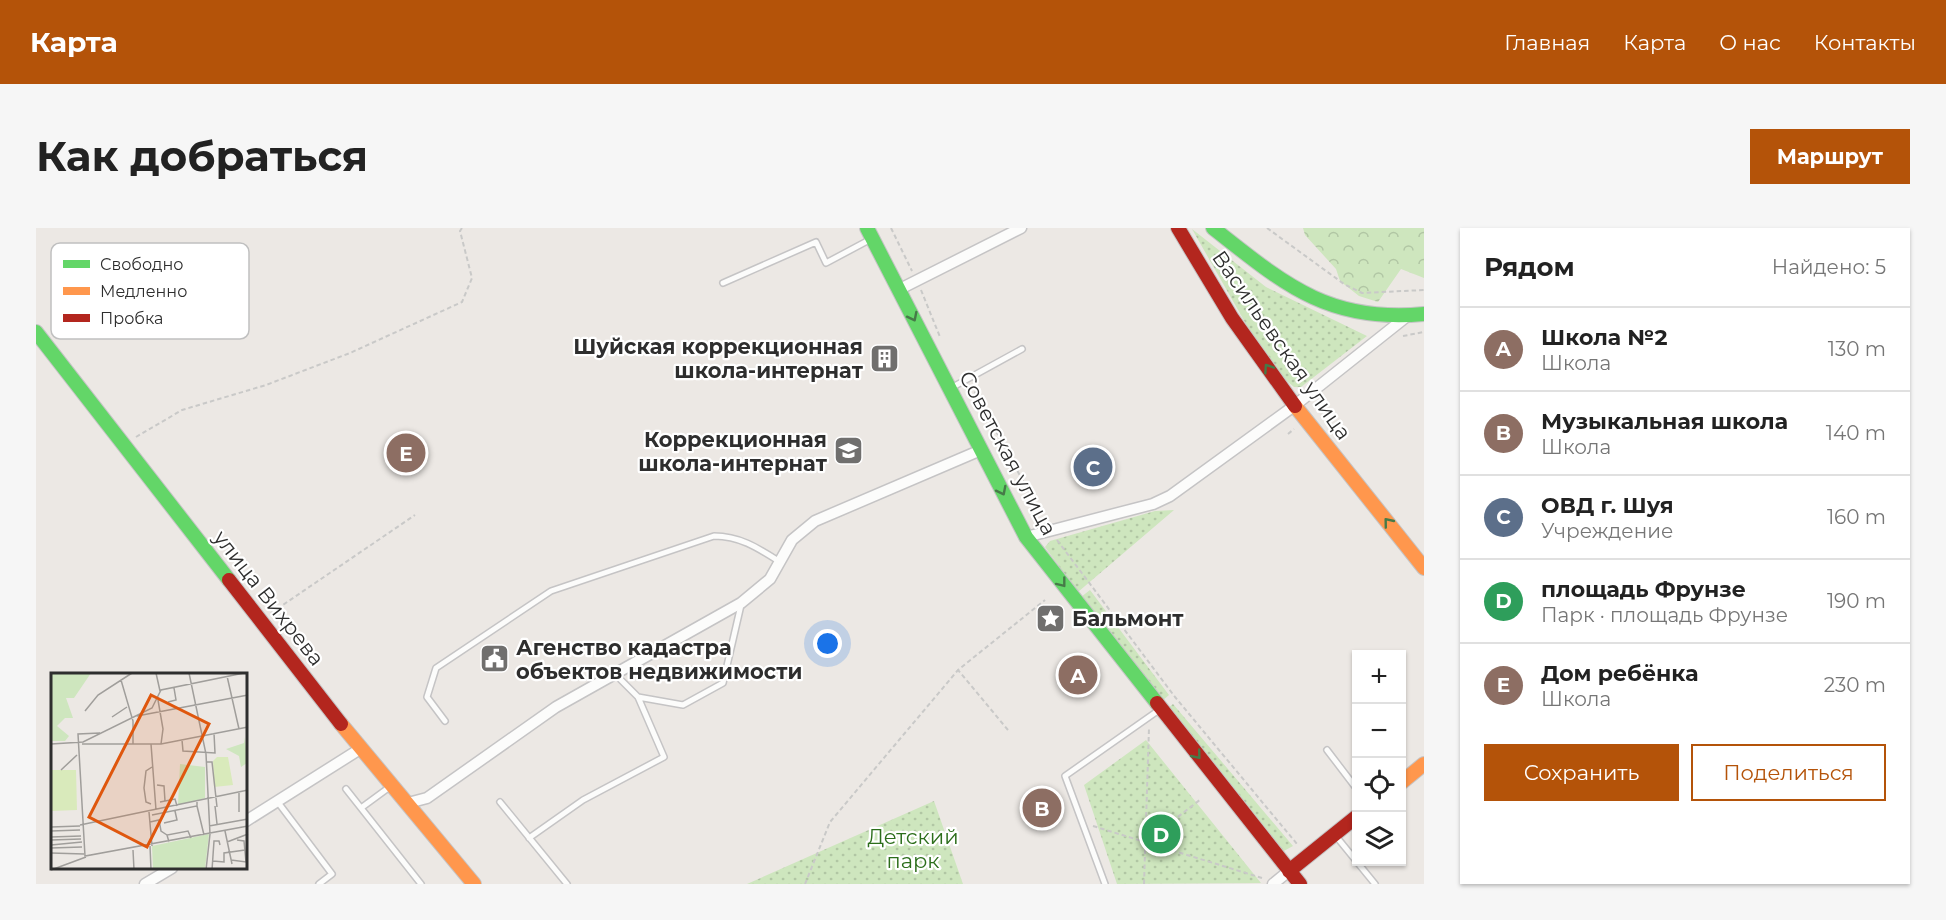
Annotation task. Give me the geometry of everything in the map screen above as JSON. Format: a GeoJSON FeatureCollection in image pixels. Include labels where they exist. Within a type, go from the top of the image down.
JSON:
{"type":"FeatureCollection","features":[{"type":"Feature","properties":{"kind":"street"},"geometry":{"type":"LineString","coordinates":[[898,290],[1021,228]]}},
{"type":"Feature","properties":{"kind":"street","name":"Васильевская улица"},"geometry":{"type":"LineString","coordinates":[[1178,228],[1193,256],[1294,406],[1424,568]]}},
{"type":"Feature","properties":{"kind":"street"},"geometry":{"type":"LineString","coordinates":[[1213,228],[1312,300],[1341,311],[1364,316],[1406,317],[1424,314]]}},
{"type":"Feature","properties":{"kind":"street","name":"Советская улица"},"geometry":{"type":"LineString","coordinates":[[870,233],[1026,537],[1289,871]]}},
{"type":"Feature","properties":{"kind":"street"},"geometry":{"type":"LineString","coordinates":[[1026,537],[1153,504],[1170,496],[1294,406],[1406,317]]}},
{"type":"Feature","properties":{"kind":"street","name":"улица Вихрева"},"geometry":{"type":"LineString","coordinates":[[36,332],[360,749],[408,803],[474,884]]}},
{"type":"Feature","properties":{"kind":"street"},"geometry":{"type":"LineString","coordinates":[[408,803],[427,798],[556,707],[741,603],[770,579],[792,540],[815,521],[981,450]]}},
{"type":"Feature","properties":{"kind":"street"},"geometry":{"type":"LineString","coordinates":[[248,820],[360,749]]}},
{"type":"Feature","properties":{"kind":"street"},"geometry":{"type":"LineString","coordinates":[[1406,778],[1424,764]]}},
{"type":"Feature","properties":{"kind":"street"},"geometry":{"type":"LineString","coordinates":[[1269,882],[1289,871],[1307,854],[1352,820]]}},
{"type":"Feature","properties":{"kind":"street"},"geometry":{"type":"LineString","coordinates":[[146,884],[169,869]]}},
{"type":"Feature","properties":{"kind":"street"},"geometry":{"type":"LineString","coordinates":[[1289,871],[1300,884]]}},
{"type":"Feature","properties":{"kind":"lane"},"geometry":{"type":"LineString","coordinates":[[723,283],[816,242],[826,263],[870,233]]}},
{"type":"Feature","properties":{"kind":"lane"},"geometry":{"type":"LineString","coordinates":[[950,389],[1022,349]]}},
{"type":"Feature","properties":{"kind":"lane"},"geometry":{"type":"LineString","coordinates":[[445,722],[427,697],[436,668],[551,591],[714,536],[726,536],[751,543],[780,562]]}},
{"type":"Feature","properties":{"kind":"lane"},"geometry":{"type":"LineString","coordinates":[[638,697],[683,705],[723,683],[741,603]]}},
{"type":"Feature","properties":{"kind":"lane"},"geometry":{"type":"LineString","coordinates":[[530,838],[583,800],[664,757],[638,697],[615,674]]}},
{"type":"Feature","properties":{"kind":"lane"},"geometry":{"type":"LineString","coordinates":[[1105,884],[1065,776],[1161,709]]}},
{"type":"Feature","properties":{"kind":"lane"},"geometry":{"type":"LineString","coordinates":[[1326,750],[1352,783]]}},
{"type":"Feature","properties":{"kind":"lane"},"geometry":{"type":"LineString","coordinates":[[361,808],[392,785]]}},
{"type":"Feature","properties":{"kind":"lane"},"geometry":{"type":"LineString","coordinates":[[346,789],[421,884]]}},
{"type":"Feature","properties":{"kind":"lane"},"geometry":{"type":"LineString","coordinates":[[277,801],[332,874],[319,884]]}},
{"type":"Feature","properties":{"kind":"lane"},"geometry":{"type":"LineString","coordinates":[[500,802],[567,884]]}},
{"type":"Feature","properties":{"kind":"lane"},"geometry":{"type":"LineString","coordinates":[[1334,834],[1375,884]]}},
{"type":"Feature","properties":{"kind":"path"},"geometry":{"type":"LineString","coordinates":[[124,445],[182,410],[266,385],[329,361],[462,302],[472,278],[460,231],[462,228]]}},
{"type":"Feature","properties":{"kind":"path"},"geometry":{"type":"LineString","coordinates":[[1267,228],[1344,284],[1362,293],[1424,290]]}},
{"type":"Feature","properties":{"kind":"path"},"geometry":{"type":"LineString","coordinates":[[259,621],[415,515]]}},
{"type":"Feature","properties":{"kind":"path"},"geometry":{"type":"LineString","coordinates":[[1050,530],[1175,697],[1307,854]]}},
{"type":"Feature","properties":{"kind":"path"},"geometry":{"type":"LineString","coordinates":[[805,884],[830,822],[958,670],[1045,600]]}},
{"type":"Feature","properties":{"kind":"path"},"geometry":{"type":"LineString","coordinates":[[958,670],[1008,730]]}},
{"type":"Feature","properties":{"kind":"path"},"geometry":{"type":"LineString","coordinates":[[1144,884],[1147,730]]}},
{"type":"Feature","properties":{"kind":"path"},"geometry":{"type":"LineString","coordinates":[[1166,826],[1201,799]]}},
{"type":"Feature","properties":{"kind":"path"},"geometry":{"type":"LineString","coordinates":[[1084,823],[1269,882]]}},
{"type":"Feature","properties":{"kind":"green space"},"geometry":{"type":"Polygon","coordinates":[[[1303,228],[1424,228],[1424,278],[1401,269],[1378,302],[1359,296],[1340,281],[1336,269],[1305,235],[1303,228]]]}},
{"type":"Feature","properties":{"kind":"green space"},"geometry":{"type":"Polygon","coordinates":[[[1192,229],[1266,287],[1367,336],[1301,387],[1294,387],[1271,368],[1192,229]]]}},
{"type":"Feature","properties":{"kind":"green space"},"geometry":{"type":"Polygon","coordinates":[[[1174,510],[1078,592],[1045,547],[1050,541],[1155,511],[1174,510]]]}},
{"type":"Feature","properties":{"kind":"green space"},"geometry":{"type":"Polygon","coordinates":[[[1090,590],[1169,695],[1162,701],[1081,597],[1090,590]]]}},
{"type":"Feature","properties":{"kind":"green space"},"geometry":{"type":"Polygon","coordinates":[[[1173,704],[1293,846],[1282,852],[1167,709],[1173,704]]]}},
{"type":"Feature","properties":{"kind":"green space"},"geometry":{"type":"Polygon","coordinates":[[[1146,740],[1261,883],[1117,884],[1084,785],[1146,740]]]}},
{"type":"Feature","properties":{"kind":"green space","name":"Детский парк"},"geometry":{"type":"Polygon","coordinates":[[[934,801],[963,884],[747,884],[934,801]]]}},
{"type":"Feature","properties":{"kind":"traffic: fast"},"geometry":{"type":"LineString","coordinates":[[867,228],[1026,537],[1157,703]]}},
{"type":"Feature","properties":{"kind":"traffic: fast"},"geometry":{"type":"LineString","coordinates":[[1213,228],[1286,282],[1334,306],[1390,315],[1424,314]]}},
{"type":"Feature","properties":{"kind":"traffic: fast"},"geometry":{"type":"LineString","coordinates":[[36,332],[229,580]]}},
{"type":"Feature","properties":{"kind":"traffic: slow"},"geometry":{"type":"LineString","coordinates":[[1295,406],[1424,568]]}},
{"type":"Feature","properties":{"kind":"traffic: slow"},"geometry":{"type":"LineString","coordinates":[[341,724],[474,884]]}},
{"type":"Feature","properties":{"kind":"traffic: slow"},"geometry":{"type":"LineString","coordinates":[[1406,779],[1424,764]]}},
{"type":"Feature","properties":{"kind":"traffic: jam"},"geometry":{"type":"LineString","coordinates":[[1178,228],[1232,318],[1295,406]]}},
{"type":"Feature","properties":{"kind":"traffic: jam"},"geometry":{"type":"LineString","coordinates":[[229,580],[341,724]]}},
{"type":"Feature","properties":{"kind":"traffic: jam"},"geometry":{"type":"LineString","coordinates":[[1157,703],[1300,884]]}},
{"type":"Feature","properties":{"kind":"traffic: jam"},"geometry":{"type":"LineString","coordinates":[[1289,871],[1352,820]]}},
{"type":"Feature","properties":{"kind":"place","name":"Шуйская коррекционная школа-интернат"},"geometry":{"type":"Point","coordinates":[884,358]}},
{"type":"Feature","properties":{"kind":"place","name":"Коррекционная школа-интернат"},"geometry":{"type":"Point","coordinates":[848,451]}},
{"type":"Feature","properties":{"kind":"place","name":"Дом ребёнка"},"geometry":{"type":"Point","coordinates":[406,453]}},
{"type":"Feature","properties":{"kind":"place","name":"ОВД г. Шуя"},"geometry":{"type":"Point","coordinates":[1093,467]}},
{"type":"Feature","properties":{"kind":"place","name":"Бальмонт"},"geometry":{"type":"Point","coordinates":[1051,618]}},
{"type":"Feature","properties":{"kind":"place","name":"Агенство кадастра объектов недвижимости"},"geometry":{"type":"Point","coordinates":[495,659]}},
{"type":"Feature","properties":{"kind":"place","name":"Школа №2"},"geometry":{"type":"Point","coordinates":[1078,675]}},
{"type":"Feature","properties":{"kind":"place","name":"Музыкальная школа"},"geometry":{"type":"Point","coordinates":[1042,808]}},
{"type":"Feature","properties":{"kind":"place","name":"площадь Фрунзе"},"geometry":{"type":"Point","coordinates":[1161,834]}}]}
